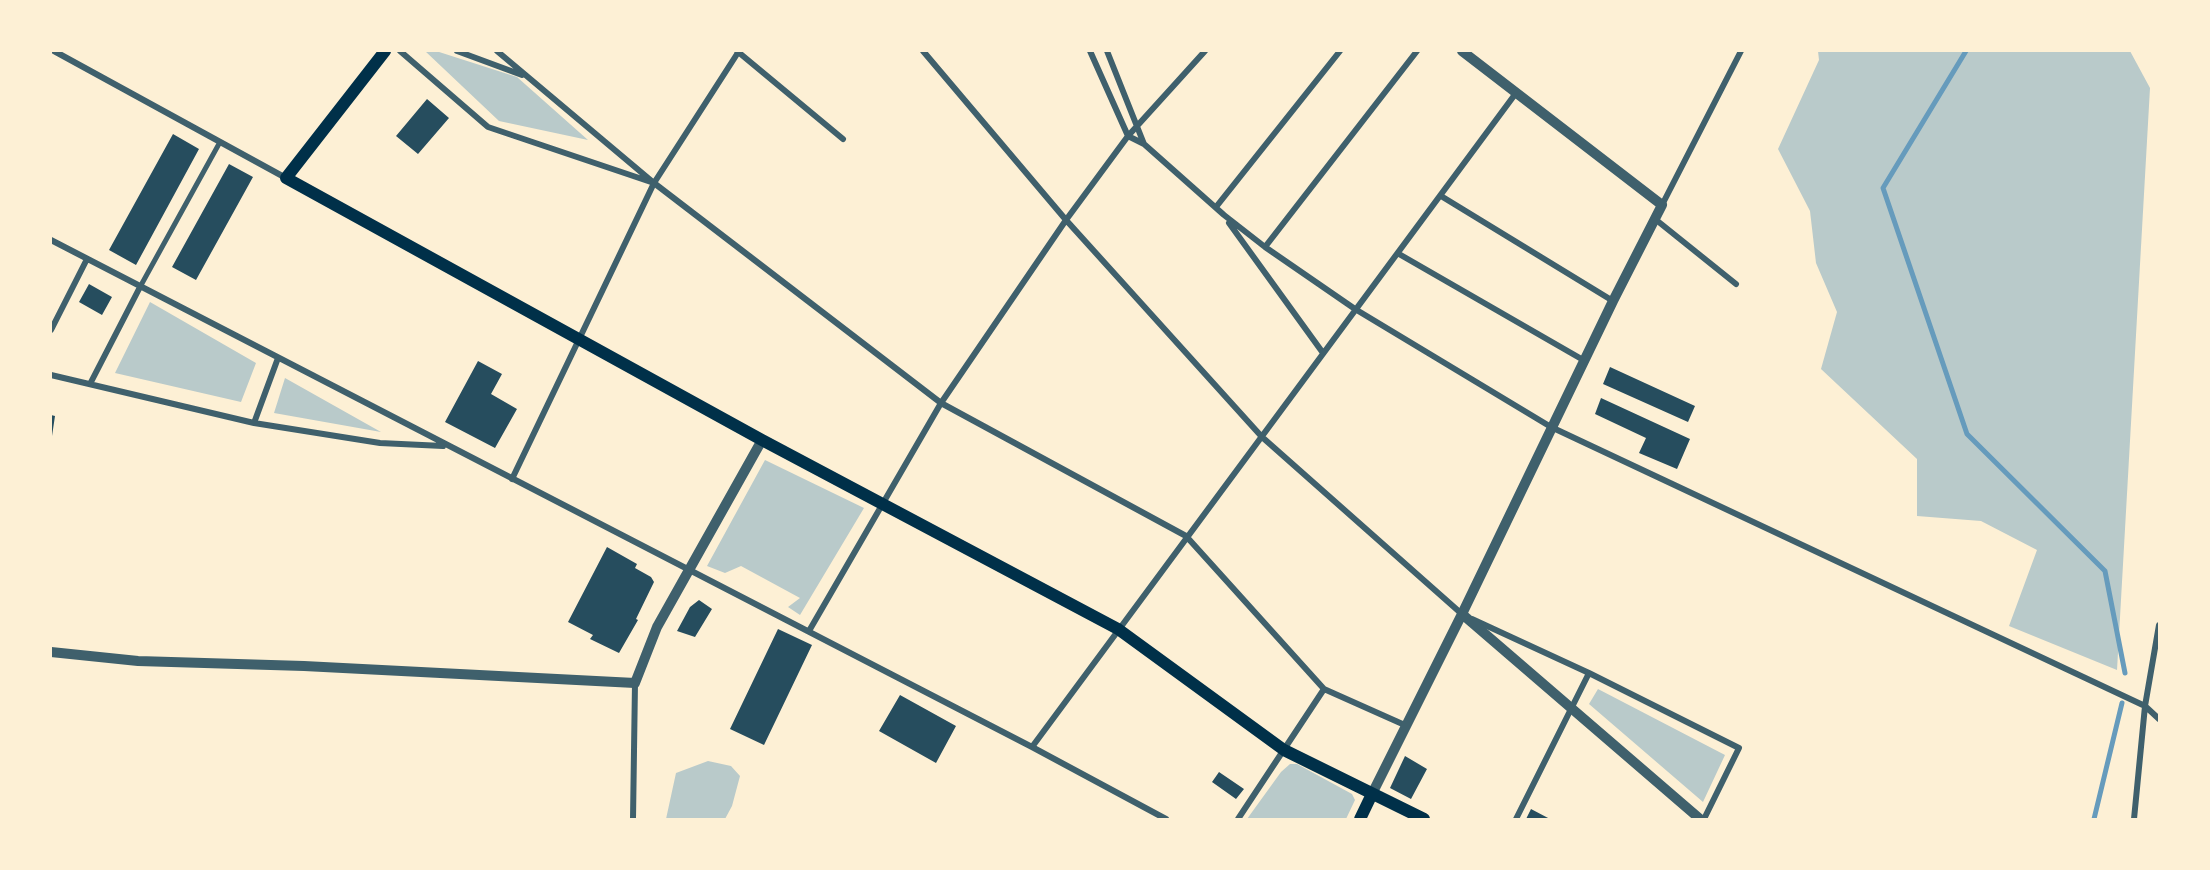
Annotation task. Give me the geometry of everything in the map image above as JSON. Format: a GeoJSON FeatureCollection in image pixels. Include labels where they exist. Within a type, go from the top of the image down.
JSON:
{"type":"FeatureCollection","features":[{"type":"Feature","properties":{"kind":"main road"},"geometry":{"type":"LineString","coordinates":[[385,51],[286,178],[762,440],[1118,629],[1284,750],[1424,819]]}},
{"type":"Feature","properties":{"kind":"main road"},"geometry":{"type":"LineString","coordinates":[[1360,819],[1372,794]]}},
{"type":"Feature","properties":{"kind":"street"},"geometry":{"type":"LineString","coordinates":[[54,51],[286,178]]}},
{"type":"Feature","properties":{"kind":"street"},"geometry":{"type":"LineString","coordinates":[[400,51],[489,127],[654,183]]}},
{"type":"Feature","properties":{"kind":"street"},"geometry":{"type":"LineString","coordinates":[[457,51],[525,76]]}},
{"type":"Feature","properties":{"kind":"street"},"geometry":{"type":"LineString","coordinates":[[497,51],[654,183],[941,403],[1186,536],[1324,688],[1408,726]]}},
{"type":"Feature","properties":{"kind":"street"},"geometry":{"type":"LineString","coordinates":[[512,479],[654,183],[738,51],[843,139]]}},
{"type":"Feature","properties":{"kind":"street"},"geometry":{"type":"LineString","coordinates":[[923,51],[1066,220],[1262,437],[1462,614],[1702,819],[1739,748],[1589,673],[1462,614]]}},
{"type":"Feature","properties":{"kind":"street"},"geometry":{"type":"LineString","coordinates":[[1090,51],[1128,136],[1144,144],[1224,215],[1265,247],[1355,309],[1551,428],[2145,706],[2159,719]]}},
{"type":"Feature","properties":{"kind":"street"},"geometry":{"type":"LineString","coordinates":[[1107,51],[1139,125],[1144,144]]}},
{"type":"Feature","properties":{"kind":"street"},"geometry":{"type":"LineString","coordinates":[[809,631],[941,403],[1066,220],[1128,136],[1205,51]]}},
{"type":"Feature","properties":{"kind":"street"},"geometry":{"type":"LineString","coordinates":[[1216,207],[1340,51]]}},
{"type":"Feature","properties":{"kind":"street"},"geometry":{"type":"LineString","coordinates":[[1265,247],[1417,51]]}},
{"type":"Feature","properties":{"kind":"street"},"geometry":{"type":"LineString","coordinates":[[1461,51],[1662,206]]}},
{"type":"Feature","properties":{"kind":"street"},"geometry":{"type":"LineString","coordinates":[[1372,794],[1408,726],[1613,301],[1742,51]]}},
{"type":"Feature","properties":{"kind":"street"},"geometry":{"type":"LineString","coordinates":[[1032,747],[1516,93]]}},
{"type":"Feature","properties":{"kind":"street"},"geometry":{"type":"LineString","coordinates":[[90,384],[140,286],[220,142]]}},
{"type":"Feature","properties":{"kind":"street"},"geometry":{"type":"LineString","coordinates":[[1441,196],[1613,301]]}},
{"type":"Feature","properties":{"kind":"street"},"geometry":{"type":"LineString","coordinates":[[1224,215],[1323,353]]}},
{"type":"Feature","properties":{"kind":"street"},"geometry":{"type":"LineString","coordinates":[[1655,219],[1736,284]]}},
{"type":"Feature","properties":{"kind":"street"},"geometry":{"type":"LineString","coordinates":[[51,240],[446,446],[809,631],[1166,819]]}},
{"type":"Feature","properties":{"kind":"street"},"geometry":{"type":"LineString","coordinates":[[1399,254],[1585,362]]}},
{"type":"Feature","properties":{"kind":"street"},"geometry":{"type":"LineString","coordinates":[[51,330],[87,259]]}},
{"type":"Feature","properties":{"kind":"street"},"geometry":{"type":"LineString","coordinates":[[254,423],[278,358]]}},
{"type":"Feature","properties":{"kind":"street"},"geometry":{"type":"LineString","coordinates":[[51,375],[254,423],[380,443],[446,446]]}},
{"type":"Feature","properties":{"kind":"street"},"geometry":{"type":"LineString","coordinates":[[633,819],[635,682],[653,634],[762,440]]}},
{"type":"Feature","properties":{"kind":"street"},"geometry":{"type":"LineString","coordinates":[[2134,819],[2145,706],[2159,625]]}},
{"type":"Feature","properties":{"kind":"street"},"geometry":{"type":"LineString","coordinates":[[51,652],[138,661],[304,666],[635,682]]}},
{"type":"Feature","properties":{"kind":"street"},"geometry":{"type":"LineString","coordinates":[[1516,819],[1589,673]]}},
{"type":"Feature","properties":{"kind":"street"},"geometry":{"type":"LineString","coordinates":[[1238,819],[1324,688]]}},
{"type":"Feature","properties":{"kind":"shaded area"},"geometry":{"type":"Polygon","coordinates":[[[425,51],[436,51],[517,77],[588,140],[499,121],[425,51]]]}},
{"type":"Feature","properties":{"kind":"shaded area"},"geometry":{"type":"Polygon","coordinates":[[[1818,51],[2130,51],[2150,88],[2117,670],[2009,626],[2037,550],[1981,521],[1917,516],[1917,459],[1821,369],[1837,312],[1816,263],[1810,211],[1778,149],[1819,60],[1818,51]]]}},
{"type":"Feature","properties":{"kind":"shaded area"},"geometry":{"type":"Polygon","coordinates":[[[150,302],[256,363],[241,402],[115,373],[150,302]]]}},
{"type":"Feature","properties":{"kind":"shaded area"},"geometry":{"type":"Polygon","coordinates":[[[285,378],[381,432],[274,413],[285,378]]]}},
{"type":"Feature","properties":{"kind":"shaded area"},"geometry":{"type":"Polygon","coordinates":[[[765,460],[864,508],[800,615],[788,607],[800,598],[741,566],[725,573],[707,566],[765,460]]]}},
{"type":"Feature","properties":{"kind":"shaded area"},"geometry":{"type":"Polygon","coordinates":[[[1598,689],[1725,755],[1703,802],[1589,704],[1598,689]]]}},
{"type":"Feature","properties":{"kind":"shaded area"},"geometry":{"type":"Polygon","coordinates":[[[708,761],[731,766],[740,776],[732,806],[725,819],[666,819],[676,773],[708,761]]]}},
{"type":"Feature","properties":{"kind":"shaded area"},"geometry":{"type":"Polygon","coordinates":[[[1290,764],[1297,764],[1352,794],[1355,800],[1346,819],[1247,819],[1281,772],[1290,764]]]}},
{"type":"Feature","properties":{"kind":"building"},"geometry":{"type":"Polygon","coordinates":[[[427,99],[449,118],[418,154],[396,136],[427,99]]]}},
{"type":"Feature","properties":{"kind":"building"},"geometry":{"type":"Polygon","coordinates":[[[173,134],[199,149],[136,265],[109,250],[173,134]]]}},
{"type":"Feature","properties":{"kind":"building"},"geometry":{"type":"Polygon","coordinates":[[[229,164],[253,177],[196,280],[172,267],[229,164]]]}},
{"type":"Feature","properties":{"kind":"building"},"geometry":{"type":"Polygon","coordinates":[[[89,284],[112,297],[102,315],[79,302],[89,284]]]}},
{"type":"Feature","properties":{"kind":"building"},"geometry":{"type":"Polygon","coordinates":[[[478,361],[502,374],[491,394],[517,409],[495,448],[445,422],[478,361]]]}},
{"type":"Feature","properties":{"kind":"building"},"geometry":{"type":"Polygon","coordinates":[[[1610,367],[1695,406],[1688,422],[1603,384],[1610,367]]]}},
{"type":"Feature","properties":{"kind":"building"},"geometry":{"type":"Polygon","coordinates":[[[1601,398],[1690,439],[1677,469],[1639,453],[1646,438],[1595,414],[1601,398]]]}},
{"type":"Feature","properties":{"kind":"building"},"geometry":{"type":"Polygon","coordinates":[[[51,415],[55,416],[52,436],[51,436],[51,415]]]}},
{"type":"Feature","properties":{"kind":"building"},"geometry":{"type":"Polygon","coordinates":[[[607,547],[637,564],[635,568],[651,577],[654,582],[636,619],[638,620],[619,653],[590,639],[593,635],[568,622],[607,547]]]}},
{"type":"Feature","properties":{"kind":"building"},"geometry":{"type":"Polygon","coordinates":[[[699,600],[712,609],[695,637],[677,631],[690,607],[699,600]]]}},
{"type":"Feature","properties":{"kind":"building"},"geometry":{"type":"Polygon","coordinates":[[[778,629],[812,645],[764,745],[730,729],[778,629]]]}},
{"type":"Feature","properties":{"kind":"building"},"geometry":{"type":"Polygon","coordinates":[[[900,695],[956,726],[936,763],[879,731],[900,695]]]}},
{"type":"Feature","properties":{"kind":"building"},"geometry":{"type":"Polygon","coordinates":[[[1405,756],[1427,769],[1411,799],[1390,788],[1405,756]]]}},
{"type":"Feature","properties":{"kind":"building"},"geometry":{"type":"Polygon","coordinates":[[[1219,772],[1244,789],[1236,799],[1212,782],[1219,772]]]}},
{"type":"Feature","properties":{"kind":"building"},"geometry":{"type":"Polygon","coordinates":[[[1531,809],[1550,819],[1526,819],[1531,809]]]}},
{"type":"Feature","properties":{"kind":"waterway"},"geometry":{"type":"LineString","coordinates":[[1966,51],[1883,188],[1967,434],[2105,571],[2125,673]]}},
{"type":"Feature","properties":{"kind":"waterway"},"geometry":{"type":"LineString","coordinates":[[2094,819],[2122,703]]}}]}
